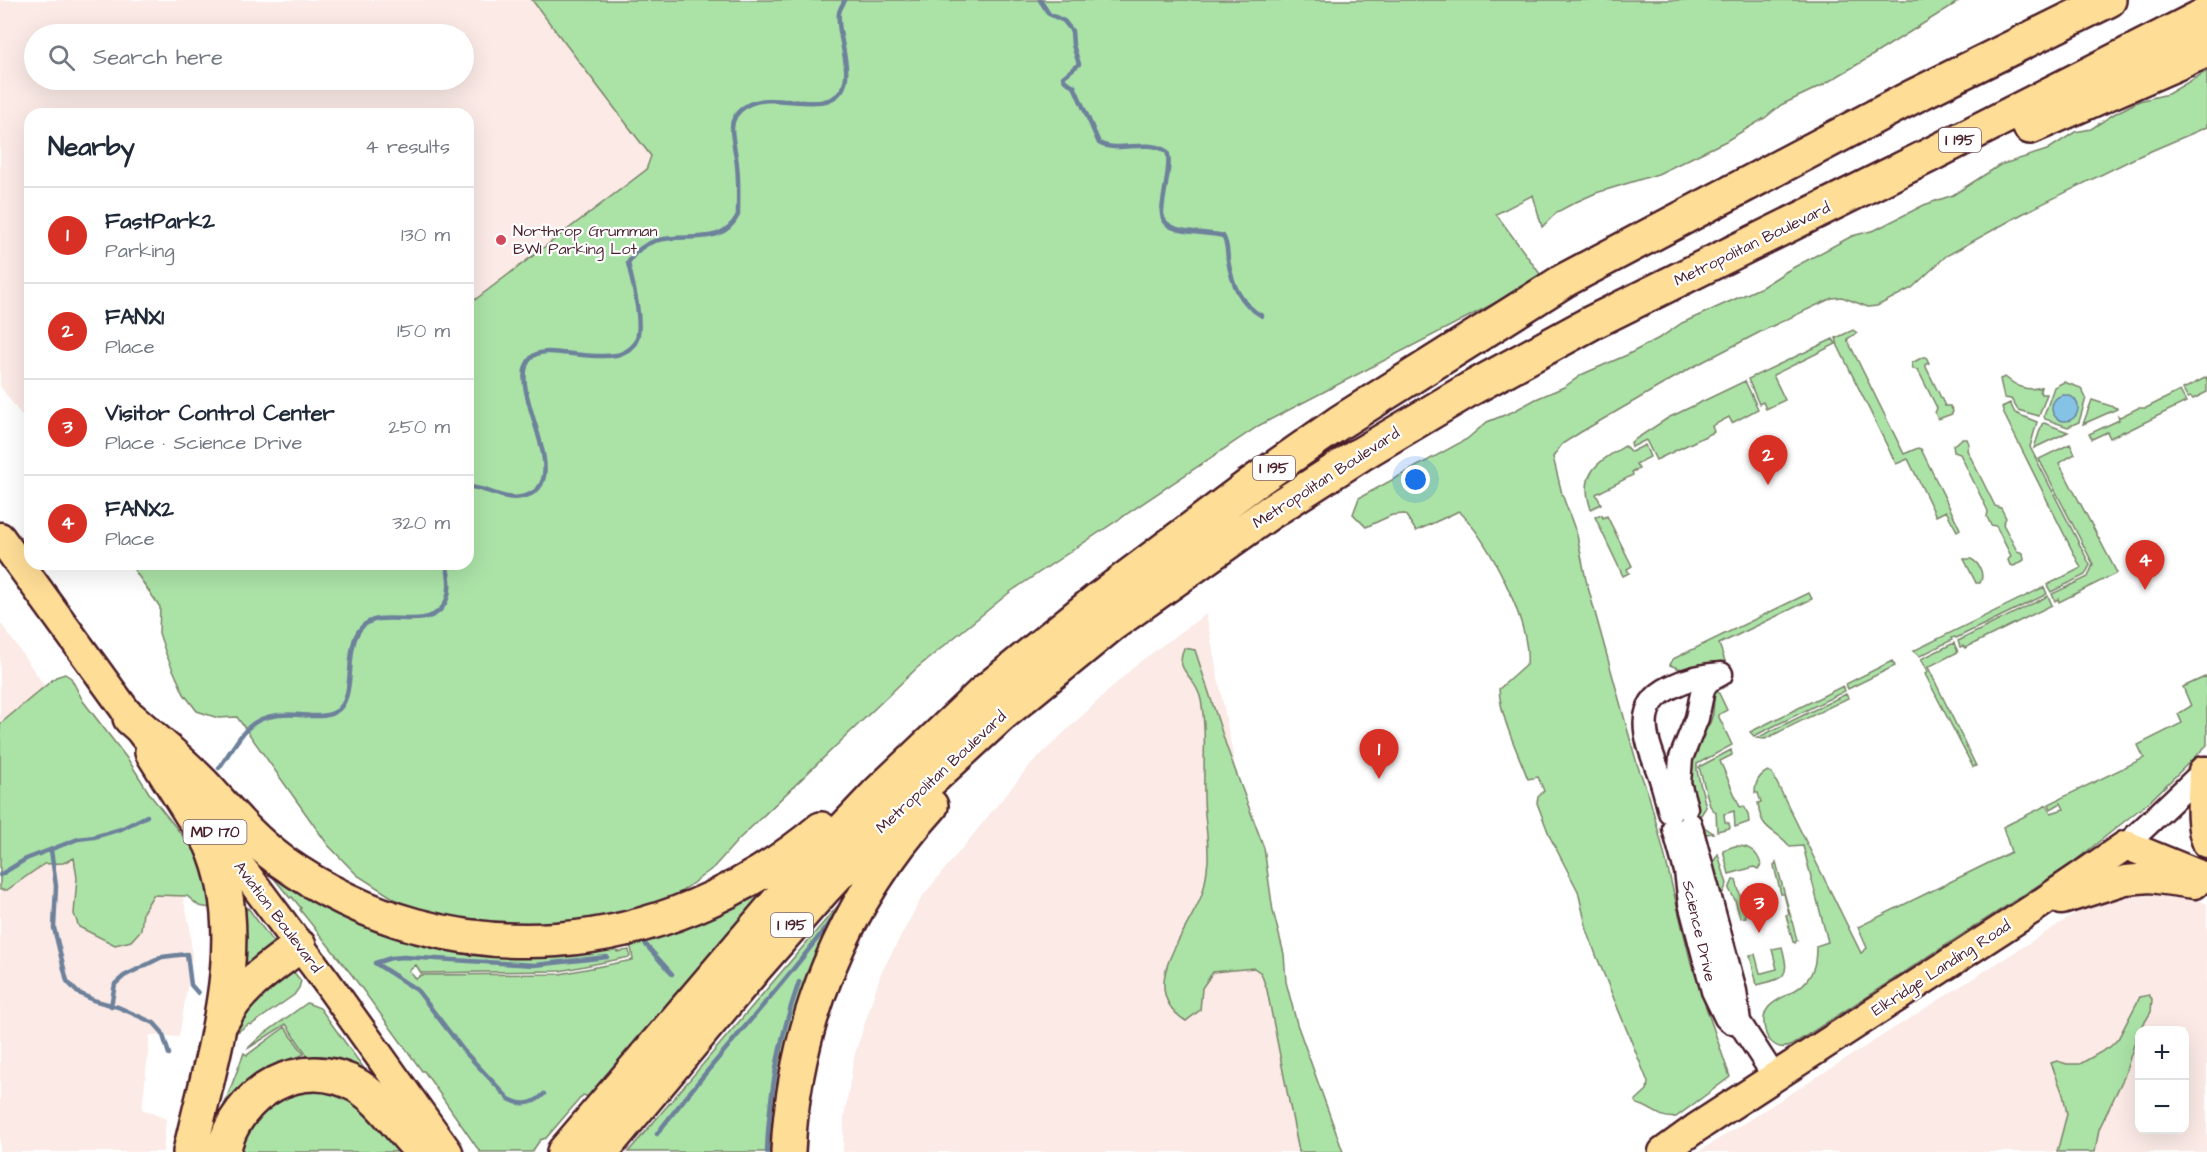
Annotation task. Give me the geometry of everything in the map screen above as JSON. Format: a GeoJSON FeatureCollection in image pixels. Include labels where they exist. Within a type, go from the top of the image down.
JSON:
{"type":"FeatureCollection","features":[{"type":"Feature","properties":{"kind":"highway"},"geometry":{"type":"LineString","coordinates":[[1912,97],[2072,0]]}},
{"type":"Feature","properties":{"kind":"highway","name":"Metropolitan Boulevard"},"geometry":{"type":"LineString","coordinates":[[564,1152],[803,873],[877,794],[983,693],[1096,601],[1250,485],[1340,422],[1565,280],[1912,97],[2109,0]]}},
{"type":"Feature","properties":{"kind":"highway","name":"Metropolitan Boulevard"},"geometry":{"type":"LineString","coordinates":[[601,1152],[754,969],[896,812],[1001,715],[1111,625],[1269,513],[1361,454],[1470,389],[1590,323],[2207,14]]}},
{"type":"Feature","properties":{"kind":"highway"},"geometry":{"type":"LineString","coordinates":[[1711,264],[2207,50]]}},
{"type":"Feature","properties":{"kind":"highway"},"geometry":{"type":"LineString","coordinates":[[788,1152],[791,1113],[804,1042],[817,996],[836,948],[883,865],[912,827],[942,794],[1001,715]]}},
{"type":"Feature","properties":{"kind":"highway"},"geometry":{"type":"LineString","coordinates":[[130,718],[196,776],[254,840],[280,861],[317,885],[378,913],[426,928],[481,938],[521,940],[579,938],[621,931],[668,918],[718,897],[791,853],[887,770],[932,742]]}},
{"type":"Feature","properties":{"kind":"highway"},"geometry":{"type":"LineString","coordinates":[[130,718],[210,843],[219,867],[228,907],[230,930],[224,993],[190,1152]]}},
{"type":"Feature","properties":{"kind":"highway"},"geometry":{"type":"LineString","coordinates":[[216,1036],[228,1009],[238,994],[299,946]]}},
{"type":"Feature","properties":{"kind":"highway"},"geometry":{"type":"LineString","coordinates":[[223,1152],[236,1117],[250,1101],[273,1084],[308,1075],[343,1080],[368,1093],[423,1152]]}},
{"type":"Feature","properties":{"kind":"main road","name":"Aviation Boulevard"},"geometry":{"type":"LineString","coordinates":[[0,537],[448,1152]]}},
{"type":"Feature","properties":{"kind":"main road"},"geometry":{"type":"LineString","coordinates":[[2205,770],[2203,818],[2204,837],[2207,843]]}},
{"type":"Feature","properties":{"kind":"main road"},"geometry":{"type":"LineString","coordinates":[[2126,845],[2207,878]]}},
{"type":"Feature","properties":{"kind":"main road","name":"Elkridge Landing Road"},"geometry":{"type":"LineString","coordinates":[[1663,1152],[1774,1076],[2034,908],[2126,845]]}},
{"type":"Feature","properties":{"kind":"main road"},"geometry":{"type":"LineString","coordinates":[[2034,908],[2125,880],[2150,878],[2207,885]]}},
{"type":"Feature","properties":{"kind":"street","name":"Science Drive"},"geometry":{"type":"LineString","coordinates":[[1680,818],[1681,758],[1697,718],[1703,689],[1708,681],[1721,674],[1699,677],[1662,692],[1654,698],[1646,713],[1648,738],[1680,818],[1735,991],[1739,1022],[1774,1076]]}},
{"type":"Feature","properties":{"kind":"street","name":"Elkridge Landing Road"},"geometry":{"type":"LineString","coordinates":[[2126,845],[2205,770]]}},
{"type":"Feature","properties":{"kind":"shaded area","name":"Northrop Grumman BWI Parking Lot"},"geometry":{"type":"Polygon","coordinates":[[[0,0],[532,0],[656,162],[474,300],[474,108],[24,108],[24,419],[0,386],[0,0]]]}},
{"type":"Feature","properties":{"kind":"shaded area"},"geometry":{"type":"Polygon","coordinates":[[[1206,614],[1309,1152],[843,1152],[844,1119],[854,1057],[881,973],[922,897],[1031,764],[1138,663],[1206,614]]]}},
{"type":"Feature","properties":{"kind":"shaded area"},"geometry":{"type":"Polygon","coordinates":[[[0,622],[179,879],[190,928],[192,959],[179,1037],[150,1035],[142,1109],[166,1119],[163,1152],[0,1152],[0,622]]]}},
{"type":"Feature","properties":{"kind":"shaded area"},"geometry":{"type":"Polygon","coordinates":[[[2135,893],[2199,900],[2207,904],[2207,1152],[1698,1152],[2102,897],[2135,893]]]}},
{"type":"Feature","properties":{"kind":"green space"},"geometry":{"type":"Polygon","coordinates":[[[532,0],[1961,0],[1821,86],[1781,105],[1765,118],[1726,141],[1658,174],[1596,193],[1576,202],[1557,212],[1542,227],[1533,195],[1496,214],[1543,278],[1260,425],[1010,592],[917,668],[739,839],[713,868],[658,909],[572,935],[415,912],[357,875],[328,845],[237,717],[218,718],[197,711],[184,694],[166,654],[159,633],[160,607],[134,570],[474,570],[474,300],[646,170],[651,156],[532,0]]]}},
{"type":"Feature","properties":{"kind":"green space"},"geometry":{"type":"Polygon","coordinates":[[[2207,71],[2207,127],[2137,157],[2022,214],[1946,256],[1912,288],[1877,306],[1868,307],[1842,297],[1832,298],[1764,330],[1691,368],[1581,432],[1562,444],[1553,457],[1562,494],[1577,535],[1586,580],[1637,764],[1649,796],[1691,963],[1730,1077],[1676,1117],[1665,1117],[1637,1104],[1635,1101],[1647,1090],[1648,1082],[1596,955],[1587,930],[1578,891],[1550,837],[1537,803],[1538,797],[1544,791],[1538,777],[1528,779],[1510,735],[1500,701],[1499,689],[1527,664],[1522,627],[1505,583],[1482,541],[1459,511],[1416,531],[1405,514],[1392,515],[1366,527],[1353,514],[1359,498],[1467,439],[1487,422],[1564,387],[1583,374],[1627,355],[1682,323],[1762,287],[1852,236],[1875,230],[1924,205],[1953,195],[2000,165],[2047,150],[2075,132],[2091,129],[2139,101],[2168,94],[2207,71]]]}},
{"type":"Feature","properties":{"kind":"green space"},"geometry":{"type":"Polygon","coordinates":[[[1853,330],[1857,333],[1847,339],[1904,454],[1918,448],[1921,449],[1960,529],[1957,531],[1946,511],[1936,516],[1908,459],[1896,464],[1838,346],[1836,338],[1853,330]]]}},
{"type":"Feature","properties":{"kind":"green space"},"geometry":{"type":"Polygon","coordinates":[[[1833,339],[1836,344],[1773,375],[1785,400],[1766,409],[1763,402],[1759,404],[1748,379],[1833,339]]]}},
{"type":"Feature","properties":{"kind":"green space"},"geometry":{"type":"Polygon","coordinates":[[[1926,357],[1929,363],[1926,367],[1945,406],[1950,406],[1953,411],[1952,414],[1938,419],[1935,413],[1937,408],[1918,370],[1913,369],[1912,363],[1926,357]]]}},
{"type":"Feature","properties":{"kind":"green space"},"geometry":{"type":"Polygon","coordinates":[[[2005,377],[2022,387],[2031,389],[2041,387],[2041,394],[2047,394],[2039,416],[2018,410],[2011,399],[2004,398],[2000,379],[2005,377]]]}},
{"type":"Feature","properties":{"kind":"green space"},"geometry":{"type":"Polygon","coordinates":[[[2207,377],[2207,392],[2193,399],[2188,398],[2183,389],[2207,377]]]}},
{"type":"Feature","properties":{"kind":"green space"},"geometry":{"type":"Polygon","coordinates":[[[1745,381],[1758,409],[1732,423],[1729,417],[1712,426],[1714,432],[1656,460],[1646,440],[1632,447],[1631,442],[1668,418],[1745,381]]]}},
{"type":"Feature","properties":{"kind":"green space"},"geometry":{"type":"Polygon","coordinates":[[[2064,382],[2081,388],[2086,398],[2079,422],[2068,427],[2045,419],[2044,416],[2054,387],[2064,382]]]}},
{"type":"Feature","properties":{"kind":"green space"},"geometry":{"type":"Polygon","coordinates":[[[2180,391],[2186,402],[2125,432],[2110,438],[2107,432],[2092,439],[2089,434],[2119,420],[2118,416],[2138,408],[2146,408],[2180,391]]]}},
{"type":"Feature","properties":{"kind":"green space"},"geometry":{"type":"Polygon","coordinates":[[[2092,400],[2117,408],[2117,409],[2083,424],[2092,400]]]}},
{"type":"Feature","properties":{"kind":"green space"},"geometry":{"type":"Polygon","coordinates":[[[2010,403],[2015,413],[2037,422],[2030,447],[2090,565],[2085,575],[2051,592],[2047,585],[2081,568],[2005,416],[2002,407],[2010,403]]]}},
{"type":"Feature","properties":{"kind":"green space"},"geometry":{"type":"Polygon","coordinates":[[[2042,424],[2068,432],[2034,448],[2042,424]]]}},
{"type":"Feature","properties":{"kind":"green space"},"geometry":{"type":"Polygon","coordinates":[[[1962,439],[1967,439],[1969,444],[1967,450],[1995,506],[2001,508],[2006,518],[2003,524],[2017,551],[2023,553],[2024,560],[2014,566],[2010,565],[2008,560],[2011,556],[1996,526],[1991,525],[1987,517],[1988,511],[1960,454],[1954,452],[1953,445],[1962,439]]]}},
{"type":"Feature","properties":{"kind":"green space"},"geometry":{"type":"Polygon","coordinates":[[[2070,444],[2075,454],[2059,463],[2117,573],[2059,602],[2058,599],[2055,601],[2052,594],[2088,577],[2093,564],[2039,459],[2070,444]]]}},
{"type":"Feature","properties":{"kind":"green space"},"geometry":{"type":"Polygon","coordinates":[[[1645,445],[1650,457],[1636,464],[1639,469],[1632,472],[1633,475],[1596,494],[1601,504],[1591,509],[1587,486],[1593,470],[1599,463],[1625,446],[1631,452],[1645,445]]]}},
{"type":"Feature","properties":{"kind":"green space"},"geometry":{"type":"Polygon","coordinates":[[[1602,515],[1603,518],[1607,516],[1632,566],[1627,569],[1629,573],[1623,576],[1595,517],[1602,515]]]}},
{"type":"Feature","properties":{"kind":"green space"},"geometry":{"type":"Polygon","coordinates":[[[1964,559],[1971,559],[1979,566],[1982,576],[1980,583],[1976,583],[1964,559]]]}},
{"type":"Feature","properties":{"kind":"green space"},"geometry":{"type":"Polygon","coordinates":[[[2044,587],[2047,594],[1956,638],[1951,638],[1952,640],[1920,656],[1913,651],[2044,587]]]}},
{"type":"Feature","properties":{"kind":"green space"},"geometry":{"type":"Polygon","coordinates":[[[1809,593],[1812,599],[1719,644],[1725,661],[1692,670],[1670,665],[1673,659],[1809,593]]]}},
{"type":"Feature","properties":{"kind":"green space"},"geometry":{"type":"Polygon","coordinates":[[[2048,596],[2052,605],[1965,648],[1960,647],[1958,641],[2048,596]]]}},
{"type":"Feature","properties":{"kind":"green space"},"geometry":{"type":"Polygon","coordinates":[[[1954,643],[1958,652],[1928,667],[1976,766],[1973,767],[1925,674],[1928,672],[1921,659],[1954,643]]]}},
{"type":"Feature","properties":{"kind":"green space"},"geometry":{"type":"Polygon","coordinates":[[[1184,648],[1195,650],[1227,748],[1264,848],[1273,911],[1284,954],[1286,982],[1297,1024],[1343,1152],[1299,1152],[1267,990],[1261,973],[1254,968],[1213,972],[1202,988],[1200,1010],[1186,1021],[1171,1008],[1165,993],[1164,978],[1169,961],[1201,897],[1208,861],[1204,804],[1203,712],[1195,685],[1181,663],[1184,648]]]}},
{"type":"Feature","properties":{"kind":"green space"},"geometry":{"type":"Polygon","coordinates":[[[1892,661],[1895,666],[1848,689],[1846,684],[1892,661]]]}},
{"type":"Feature","properties":{"kind":"green space"},"geometry":{"type":"Polygon","coordinates":[[[65,674],[71,678],[83,701],[129,761],[151,796],[197,854],[212,901],[210,908],[199,906],[187,896],[153,895],[143,912],[141,930],[131,941],[115,945],[79,927],[74,914],[77,878],[74,858],[63,863],[44,864],[7,890],[0,890],[0,724],[56,677],[65,674]]]}},
{"type":"Feature","properties":{"kind":"green space"},"geometry":{"type":"Polygon","coordinates":[[[2207,676],[2207,745],[2150,801],[2071,864],[1792,1045],[1779,1047],[1769,1040],[1765,1030],[1766,1011],[1777,1000],[1793,992],[1806,981],[1814,965],[1816,946],[1828,942],[1803,846],[1790,847],[1767,826],[1760,814],[1758,803],[1761,802],[1758,793],[1755,793],[1762,775],[1768,771],[1772,773],[1861,953],[1867,948],[1858,927],[2011,852],[2003,827],[2047,805],[2051,813],[2064,809],[2061,803],[2051,809],[2049,804],[2144,758],[2138,745],[2182,723],[2178,714],[2191,706],[2183,687],[2207,676]]]}},
{"type":"Feature","properties":{"kind":"green space"},"geometry":{"type":"Polygon","coordinates":[[[1715,685],[1727,710],[1718,715],[1732,745],[1697,764],[1706,807],[1699,818],[1700,824],[1713,833],[1700,835],[1686,773],[1698,739],[1710,723],[1713,714],[1715,685]]]}},
{"type":"Feature","properties":{"kind":"green space"},"geometry":{"type":"Polygon","coordinates":[[[1843,686],[1845,691],[1754,736],[1750,732],[1843,686]]]}},
{"type":"Feature","properties":{"kind":"green space"},"geometry":{"type":"Polygon","coordinates":[[[1846,694],[1848,698],[1765,739],[1757,738],[1846,694]]]}},
{"type":"Feature","properties":{"kind":"green space"},"geometry":{"type":"Polygon","coordinates":[[[1731,750],[1732,755],[1720,761],[1740,807],[1744,806],[1748,814],[1749,822],[1735,827],[1734,811],[1724,814],[1725,822],[1729,823],[1730,828],[1717,831],[1716,813],[1710,806],[1699,767],[1731,750]]]}},
{"type":"Feature","properties":{"kind":"green space"},"geometry":{"type":"Polygon","coordinates":[[[241,838],[331,907],[332,912],[361,926],[615,940],[617,952],[629,950],[630,957],[560,971],[421,973],[416,965],[409,971],[416,979],[421,975],[560,974],[633,960],[631,947],[628,947],[626,937],[779,873],[601,1085],[589,1097],[583,1095],[546,1138],[540,1140],[532,1152],[480,1152],[424,1071],[352,975],[300,910],[301,908],[292,897],[290,898],[241,838]]]}},
{"type":"Feature","properties":{"kind":"green space"},"geometry":{"type":"Polygon","coordinates":[[[1735,846],[1744,847],[1755,853],[1761,865],[1758,869],[1754,867],[1729,874],[1723,850],[1735,846]]]}},
{"type":"Feature","properties":{"kind":"green space"},"geometry":{"type":"Polygon","coordinates":[[[1718,854],[1727,884],[1719,901],[1711,866],[1718,854]]]}},
{"type":"Feature","properties":{"kind":"green space"},"geometry":{"type":"Polygon","coordinates":[[[1776,862],[1797,940],[1795,943],[1786,915],[1789,914],[1784,894],[1781,894],[1774,866],[1776,862]]]}},
{"type":"Feature","properties":{"kind":"green space"},"geometry":{"type":"Polygon","coordinates":[[[863,879],[779,1152],[628,1152],[836,908],[863,879]]]}},
{"type":"Feature","properties":{"kind":"green space"},"geometry":{"type":"Polygon","coordinates":[[[1733,880],[1736,880],[1746,917],[1740,918],[1729,889],[1733,880]]]}},
{"type":"Feature","properties":{"kind":"green space"},"geometry":{"type":"Polygon","coordinates":[[[242,905],[248,908],[279,950],[234,987],[242,905]]]}},
{"type":"Feature","properties":{"kind":"green space"},"geometry":{"type":"Polygon","coordinates":[[[1782,947],[1786,965],[1783,975],[1757,985],[1750,955],[1755,954],[1760,973],[1762,973],[1777,969],[1772,949],[1782,947]]]}},
{"type":"Feature","properties":{"kind":"green space"},"geometry":{"type":"Polygon","coordinates":[[[293,971],[301,981],[294,995],[227,1039],[231,1017],[293,971]]]}},
{"type":"Feature","properties":{"kind":"green space"},"geometry":{"type":"Polygon","coordinates":[[[2149,995],[2152,999],[2151,1012],[2142,1026],[2135,1026],[2135,1041],[2124,1077],[2099,1129],[2095,1152],[2057,1152],[2067,1114],[2063,1094],[2051,1063],[2057,1061],[2080,1064],[2110,1047],[2118,1039],[2140,997],[2149,995]]]}},
{"type":"Feature","properties":{"kind":"green space"},"geometry":{"type":"Polygon","coordinates":[[[307,1003],[320,1008],[379,1089],[312,1067],[215,1152],[206,1152],[244,1053],[247,1055],[285,1027],[304,1054],[293,1059],[297,1065],[307,1055],[286,1024],[247,1049],[307,1003]]]}},
{"type":"Feature","properties":{"kind":"green space"},"geometry":{"type":"Polygon","coordinates":[[[283,1089],[345,1090],[408,1152],[232,1152],[235,1139],[283,1089]]]}},
{"type":"Feature","properties":{"kind":"water"},"geometry":{"type":"Polygon","coordinates":[[[2065,395],[2074,399],[2078,408],[2074,417],[2065,421],[2056,417],[2052,408],[2056,399],[2065,395]]]}},
{"type":"Feature","properties":{"kind":"waterway"},"geometry":{"type":"LineString","coordinates":[[474,488],[514,498],[538,489],[544,475],[543,456],[526,390],[525,372],[531,358],[545,352],[609,356],[629,349],[634,345],[639,327],[635,292],[628,263],[640,249],[654,241],[716,235],[728,228],[738,215],[738,171],[732,128],[734,118],[738,113],[746,106],[757,102],[769,100],[823,101],[834,98],[842,90],[845,82],[846,62],[839,13],[845,0]]}},
{"type":"Feature","properties":{"kind":"waterway"},"geometry":{"type":"LineString","coordinates":[[1040,0],[1049,14],[1064,21],[1072,31],[1073,45],[1079,64],[1063,77],[1065,81],[1074,86],[1099,143],[1115,147],[1150,146],[1166,151],[1169,162],[1162,208],[1165,221],[1178,229],[1223,236],[1238,293],[1248,306],[1262,316]]}},
{"type":"Feature","properties":{"kind":"waterway"},"geometry":{"type":"LineString","coordinates":[[219,768],[243,734],[259,720],[269,716],[327,715],[342,706],[349,685],[353,648],[361,628],[379,619],[413,619],[434,615],[442,608],[449,592],[447,570]]}},
{"type":"Feature","properties":{"kind":"waterway"},"geometry":{"type":"LineString","coordinates":[[0,875],[26,859],[78,839],[121,829],[147,816]]}},
{"type":"Feature","properties":{"kind":"waterway"},"geometry":{"type":"LineString","coordinates":[[51,850],[56,886],[54,928],[67,981],[77,992],[93,1000],[118,1007],[154,1023],[162,1032],[169,1054]]}},
{"type":"Feature","properties":{"kind":"waterway"},"geometry":{"type":"LineString","coordinates":[[657,1134],[816,941],[837,912]]}},
{"type":"Feature","properties":{"kind":"waterway"},"geometry":{"type":"LineString","coordinates":[[646,945],[672,974]]}},
{"type":"Feature","properties":{"kind":"waterway"},"geometry":{"type":"LineString","coordinates":[[111,1006],[115,984],[124,976],[162,957],[187,954],[191,985],[198,993]]}},
{"type":"Feature","properties":{"kind":"waterway"},"geometry":{"type":"LineString","coordinates":[[375,963],[404,957],[535,965],[607,957]]}},
{"type":"Feature","properties":{"kind":"waterway"},"geometry":{"type":"LineString","coordinates":[[375,963],[417,990],[464,1051],[509,1099],[518,1103],[527,1103],[544,1094]]}},
{"type":"Feature","properties":{"kind":"waterway"},"geometry":{"type":"LineString","coordinates":[[767,1152],[770,1109],[777,1066],[786,1023],[799,982]]}},
{"type":"Feature","properties":{"kind":"place","name":"Northrop Grumman BWI Parking Lot"},"geometry":{"type":"Point","coordinates":[501,240]}},
{"type":"Feature","properties":{"kind":"place","name":"FANX1"},"geometry":{"type":"Point","coordinates":[1768,485]}},
{"type":"Feature","properties":{"kind":"place","name":"FANX2"},"geometry":{"type":"Point","coordinates":[2145,590]}},
{"type":"Feature","properties":{"kind":"place","name":"FastPark2"},"geometry":{"type":"Point","coordinates":[1379,779]}},
{"type":"Feature","properties":{"kind":"place","name":"Visitor Control Center"},"geometry":{"type":"Point","coordinates":[1759,933]}}]}
